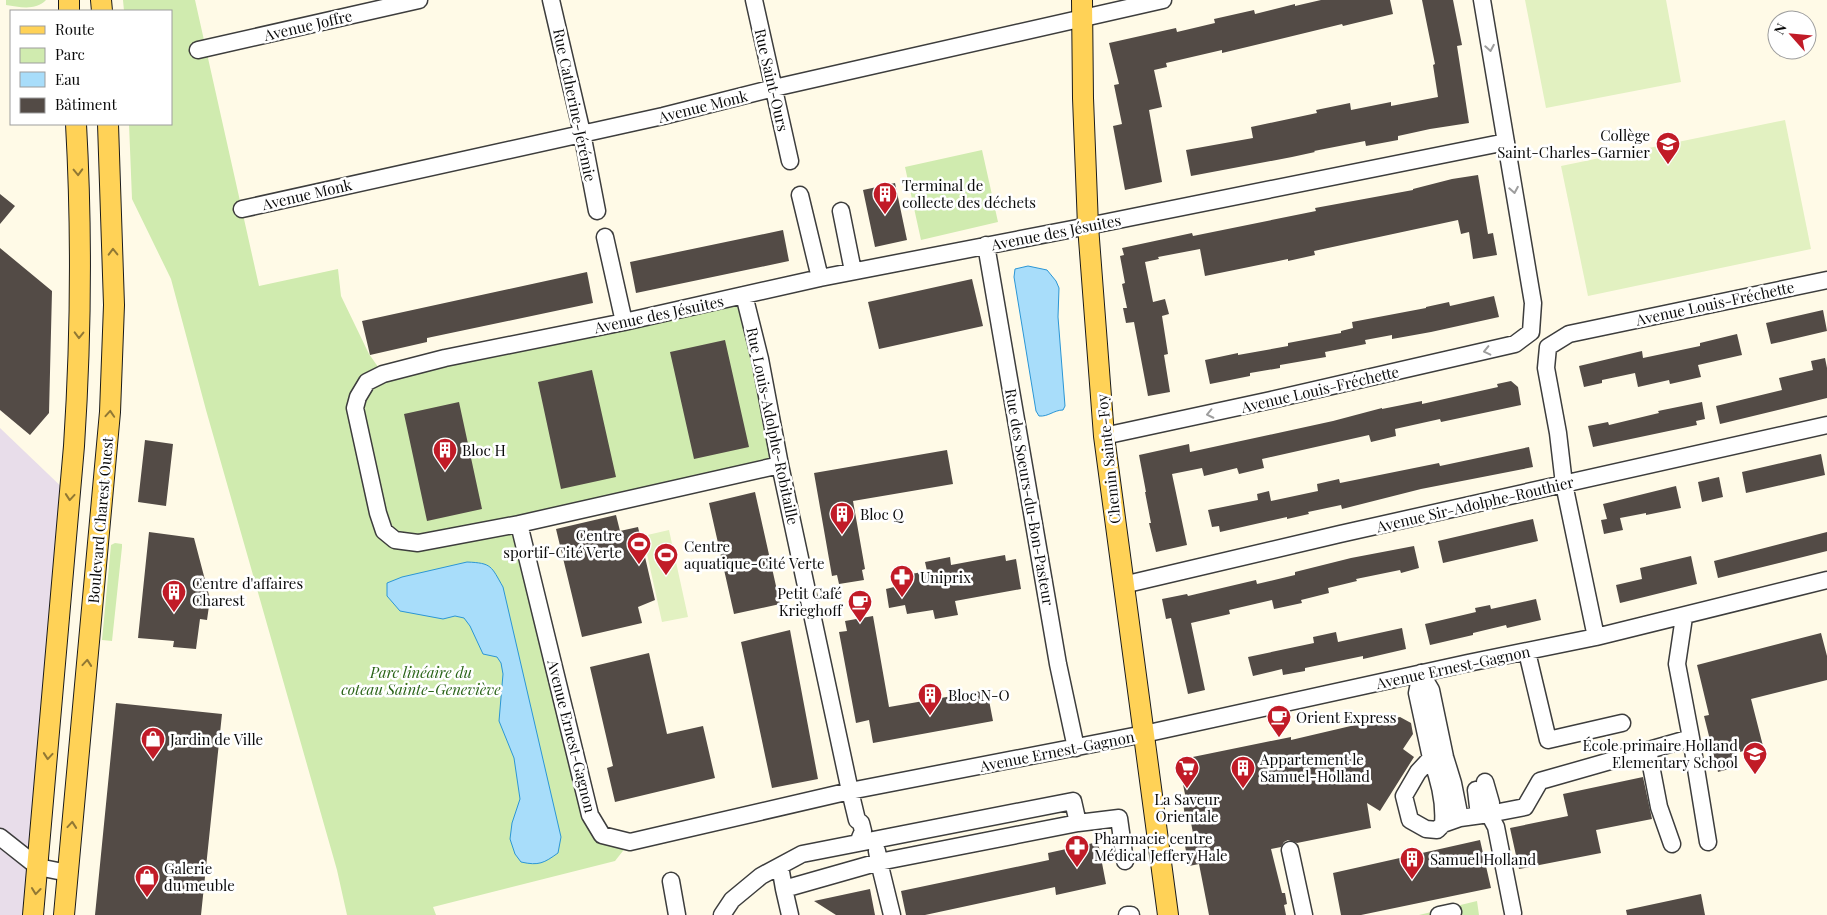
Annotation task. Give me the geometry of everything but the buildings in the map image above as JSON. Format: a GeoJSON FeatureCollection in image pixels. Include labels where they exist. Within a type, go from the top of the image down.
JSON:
{"type":"FeatureCollection","features":[{"type":"Feature","properties":{"kind":"main road","name":"Chemin Sainte-Foy"},"geometry":{"type":"LineString","coordinates":[[1082,9],[1088,226],[1104,436],[1168,915]]}},
{"type":"Feature","properties":{"kind":"main road"},"geometry":{"type":"LineString","coordinates":[[33,915],[78,390],[80,259],[76,125]]}},
{"type":"Feature","properties":{"kind":"main road","name":"Boulevard Charest Ouest"},"geometry":{"type":"LineString","coordinates":[[64,915],[110,412],[114,306],[108,125]]}},
{"type":"Feature","properties":{"kind":"street","name":"Avenue Joffre"},"geometry":{"type":"LineString","coordinates":[[198,50],[419,0]]}},
{"type":"Feature","properties":{"kind":"street","name":"Rue Catherine-Jérémie"},"geometry":{"type":"LineString","coordinates":[[551,0],[582,133],[597,211]]}},
{"type":"Feature","properties":{"kind":"street","name":"Rue Saint-Ours"},"geometry":{"type":"LineString","coordinates":[[754,0],[790,161]]}},
{"type":"Feature","properties":{"kind":"street","name":"Avenue Monk"},"geometry":{"type":"LineString","coordinates":[[242,209],[663,116],[1082,9],[1163,0]]}},
{"type":"Feature","properties":{"kind":"street"},"geometry":{"type":"LineString","coordinates":[[1482,0],[1506,142]]}},
{"type":"Feature","properties":{"kind":"street","name":"Avenue des Jésuites"},"geometry":{"type":"LineString","coordinates":[[780,465],[520,524],[418,543],[395,540],[384,530],[378,513],[355,408],[358,397],[366,382],[383,374],[446,358],[624,322],[853,271],[1506,142]]}},
{"type":"Feature","properties":{"kind":"street","name":"Avenue Louis-Fréchette"},"geometry":{"type":"LineString","coordinates":[[1104,436],[1515,344],[1531,332],[1533,303],[1506,142]]}},
{"type":"Feature","properties":{"kind":"street"},"geometry":{"type":"LineString","coordinates":[[800,195],[820,278]]}},
{"type":"Feature","properties":{"kind":"street"},"geometry":{"type":"LineString","coordinates":[[841,211],[853,271]]}},
{"type":"Feature","properties":{"kind":"street"},"geometry":{"type":"LineString","coordinates":[[605,237],[624,322]]}},
{"type":"Feature","properties":{"kind":"street","name":"Rue des Soeurs-du-Bon-Pasteur"},"geometry":{"type":"LineString","coordinates":[[986,246],[1058,664],[1076,748]]}},
{"type":"Feature","properties":{"kind":"street","name":"Avenue Louis-Fréchette"},"geometry":{"type":"LineString","coordinates":[[1564,484],[1558,433],[1546,368],[1548,347],[1569,334],[1827,280]]}},
{"type":"Feature","properties":{"kind":"street","name":"Rue Louis-Adolphe-Robitaille"},"geometry":{"type":"LineString","coordinates":[[744,295],[760,359],[780,465],[857,820],[853,826],[855,834],[865,840]]}},
{"type":"Feature","properties":{"kind":"street","name":"Avenue Sir-Adolphe-Routhier"},"geometry":{"type":"LineString","coordinates":[[1123,585],[1827,426]]}},
{"type":"Feature","properties":{"kind":"street"},"geometry":{"type":"LineString","coordinates":[[1564,484],[1596,637]]}},
{"type":"Feature","properties":{"kind":"street","name":"Avenue Ernest-Gagnon"},"geometry":{"type":"LineString","coordinates":[[520,524],[590,815],[602,836],[630,842],[850,792],[1144,734],[1421,673],[1596,637],[1827,580]]}},
{"type":"Feature","properties":{"kind":"street"},"geometry":{"type":"LineString","coordinates":[[1684,616],[1677,664],[1708,842]]}},
{"type":"Feature","properties":{"kind":"street"},"geometry":{"type":"LineString","coordinates":[[1526,652],[1548,740],[1622,723]]}},
{"type":"Feature","properties":{"kind":"street"},"geometry":{"type":"LineString","coordinates":[[1421,673],[1418,693],[1431,758],[1438,776],[1444,816],[1437,830],[1426,829],[1410,820],[1404,796],[1418,772],[1431,758]]}},
{"type":"Feature","properties":{"kind":"street"},"geometry":{"type":"LineString","coordinates":[[1421,673],[1431,690],[1460,818]]}},
{"type":"Feature","properties":{"kind":"street"},"geometry":{"type":"LineString","coordinates":[[1444,816],[1460,818],[1525,807],[1540,781],[1690,738]]}},
{"type":"Feature","properties":{"kind":"street"},"geometry":{"type":"LineString","coordinates":[[1648,750],[1659,807],[1672,844]]}},
{"type":"Feature","properties":{"kind":"street"},"geometry":{"type":"LineString","coordinates":[[1480,786],[1491,803],[1489,814],[1496,828],[1513,913]]}},
{"type":"Feature","properties":{"kind":"street"},"geometry":{"type":"LineString","coordinates":[[722,915],[732,900],[761,876],[802,854],[865,840],[1073,801],[1078,823]]}},
{"type":"Feature","properties":{"kind":"street"},"geometry":{"type":"LineString","coordinates":[[784,889],[879,862],[1078,823],[1119,818],[1125,861]]}},
{"type":"Feature","properties":{"kind":"street"},"geometry":{"type":"LineString","coordinates":[[0,837],[38,867],[68,873]]}},
{"type":"Feature","properties":{"kind":"street"},"geometry":{"type":"LineString","coordinates":[[865,840],[879,862],[892,915]]}},
{"type":"Feature","properties":{"kind":"street"},"geometry":{"type":"LineString","coordinates":[[1290,850],[1304,915]]}},
{"type":"Feature","properties":{"kind":"street"},"geometry":{"type":"LineString","coordinates":[[780,866],[790,915]]}},
{"type":"Feature","properties":{"kind":"street"},"geometry":{"type":"LineString","coordinates":[[671,881],[677,915]]}},
{"type":"Feature","properties":{"kind":"shaded area"},"geometry":{"type":"Polygon","coordinates":[[[0,428],[70,495],[42,915],[0,915],[0,428]]]}},
{"type":"Feature","properties":{"kind":"green space"},"geometry":{"type":"Polygon","coordinates":[[[6,0],[46,0],[37,6],[16,7],[6,5],[6,0]]]}},
{"type":"Feature","properties":{"kind":"green space","name":"Parc linéaire du coteau Sainte-Geneviève"},"geometry":{"type":"Polygon","coordinates":[[[123,0],[195,0],[259,286],[338,269],[341,296],[369,354],[383,374],[744,295],[780,465],[520,524],[602,835],[630,842],[615,861],[433,907],[436,915],[347,915],[337,870],[206,410],[171,279],[132,199],[129,125],[172,125],[172,10],[124,10],[123,0]]]}},
{"type":"Feature","properties":{"kind":"green space"},"geometry":{"type":"Polygon","coordinates":[[[1525,0],[1666,0],[1681,82],[1546,108],[1525,0]]]}},
{"type":"Feature","properties":{"kind":"green space"},"geometry":{"type":"Polygon","coordinates":[[[1785,120],[1811,249],[1588,296],[1561,166],[1785,120]]]}},
{"type":"Feature","properties":{"kind":"green space"},"geometry":{"type":"Polygon","coordinates":[[[982,150],[998,222],[921,240],[905,167],[982,150]]]}},
{"type":"Feature","properties":{"kind":"green space","name":"Centre aquatique-Cité Verte"},"geometry":{"type":"Polygon","coordinates":[[[669,530],[688,617],[662,622],[643,536],[669,530]]]}},
{"type":"Feature","properties":{"kind":"green space"},"geometry":{"type":"Polygon","coordinates":[[[115,543],[122,544],[122,547],[112,641],[102,640],[111,545],[115,543]]]}},
{"type":"Feature","properties":{"kind":"green space"},"geometry":{"type":"Polygon","coordinates":[[[1477,901],[1479,915],[1419,915],[1477,901]]]}},
{"type":"Feature","properties":{"kind":"water"},"geometry":{"type":"Polygon","coordinates":[[[1028,266],[1047,270],[1059,288],[1058,317],[1065,406],[1063,410],[1042,416],[1039,416],[1036,411],[1014,277],[1015,269],[1028,266]]]}},
{"type":"Feature","properties":{"kind":"water"},"geometry":{"type":"Polygon","coordinates":[[[467,562],[481,563],[490,567],[503,587],[561,837],[558,853],[541,863],[521,862],[515,854],[510,839],[512,823],[520,799],[514,758],[499,721],[503,674],[501,663],[497,657],[483,654],[470,626],[464,618],[455,616],[443,619],[400,611],[387,596],[387,583],[402,577],[467,562]]]}},
{"type":"Feature","properties":{"kind":"place","name":"Collège Saint-Charles-Garnier"},"geometry":{"type":"Point","coordinates":[1668,165]}},
{"type":"Feature","properties":{"kind":"place","name":"Terminal de collecte des déchets"},"geometry":{"type":"Point","coordinates":[885,215]}},
{"type":"Feature","properties":{"kind":"place","name":"Bloc H"},"geometry":{"type":"Point","coordinates":[445,471]}},
{"type":"Feature","properties":{"kind":"place","name":"Bloc Q"},"geometry":{"type":"Point","coordinates":[842,535]}},
{"type":"Feature","properties":{"kind":"place","name":"Centre sportif-Cité Verte"},"geometry":{"type":"Point","coordinates":[639,565]}},
{"type":"Feature","properties":{"kind":"place","name":"Centre aquatique-Cité Verte"},"geometry":{"type":"Point","coordinates":[666,576]}},
{"type":"Feature","properties":{"kind":"place","name":"Uniprix"},"geometry":{"type":"Point","coordinates":[902,598]}},
{"type":"Feature","properties":{"kind":"place","name":"Centre d'affaires Charest"},"geometry":{"type":"Point","coordinates":[174,613]}},
{"type":"Feature","properties":{"kind":"place","name":"Petit Café Krieghoff"},"geometry":{"type":"Point","coordinates":[860,623]}},
{"type":"Feature","properties":{"kind":"place","name":"Bloc N-O"},"geometry":{"type":"Point","coordinates":[930,716]}},
{"type":"Feature","properties":{"kind":"place","name":"Orient Express"},"geometry":{"type":"Point","coordinates":[1279,738]}},
{"type":"Feature","properties":{"kind":"place","name":"Jardin de Ville"},"geometry":{"type":"Point","coordinates":[153,760]}},
{"type":"Feature","properties":{"kind":"place","name":"École primaire Holland Elementary School"},"geometry":{"type":"Point","coordinates":[1755,775]}},
{"type":"Feature","properties":{"kind":"place","name":"La Saveur Orientale"},"geometry":{"type":"Point","coordinates":[1187,789]}},
{"type":"Feature","properties":{"kind":"place","name":"Appartement le Samuel-Holland"},"geometry":{"type":"Point","coordinates":[1243,789]}},
{"type":"Feature","properties":{"kind":"place","name":"Pharmacie centre Médical Jeffery Hale"},"geometry":{"type":"Point","coordinates":[1077,868]}},
{"type":"Feature","properties":{"kind":"place","name":"Samuel Holland"},"geometry":{"type":"Point","coordinates":[1412,880]}},
{"type":"Feature","properties":{"kind":"place","name":"Galerie du meuble"},"geometry":{"type":"Point","coordinates":[147,898]}}]}
